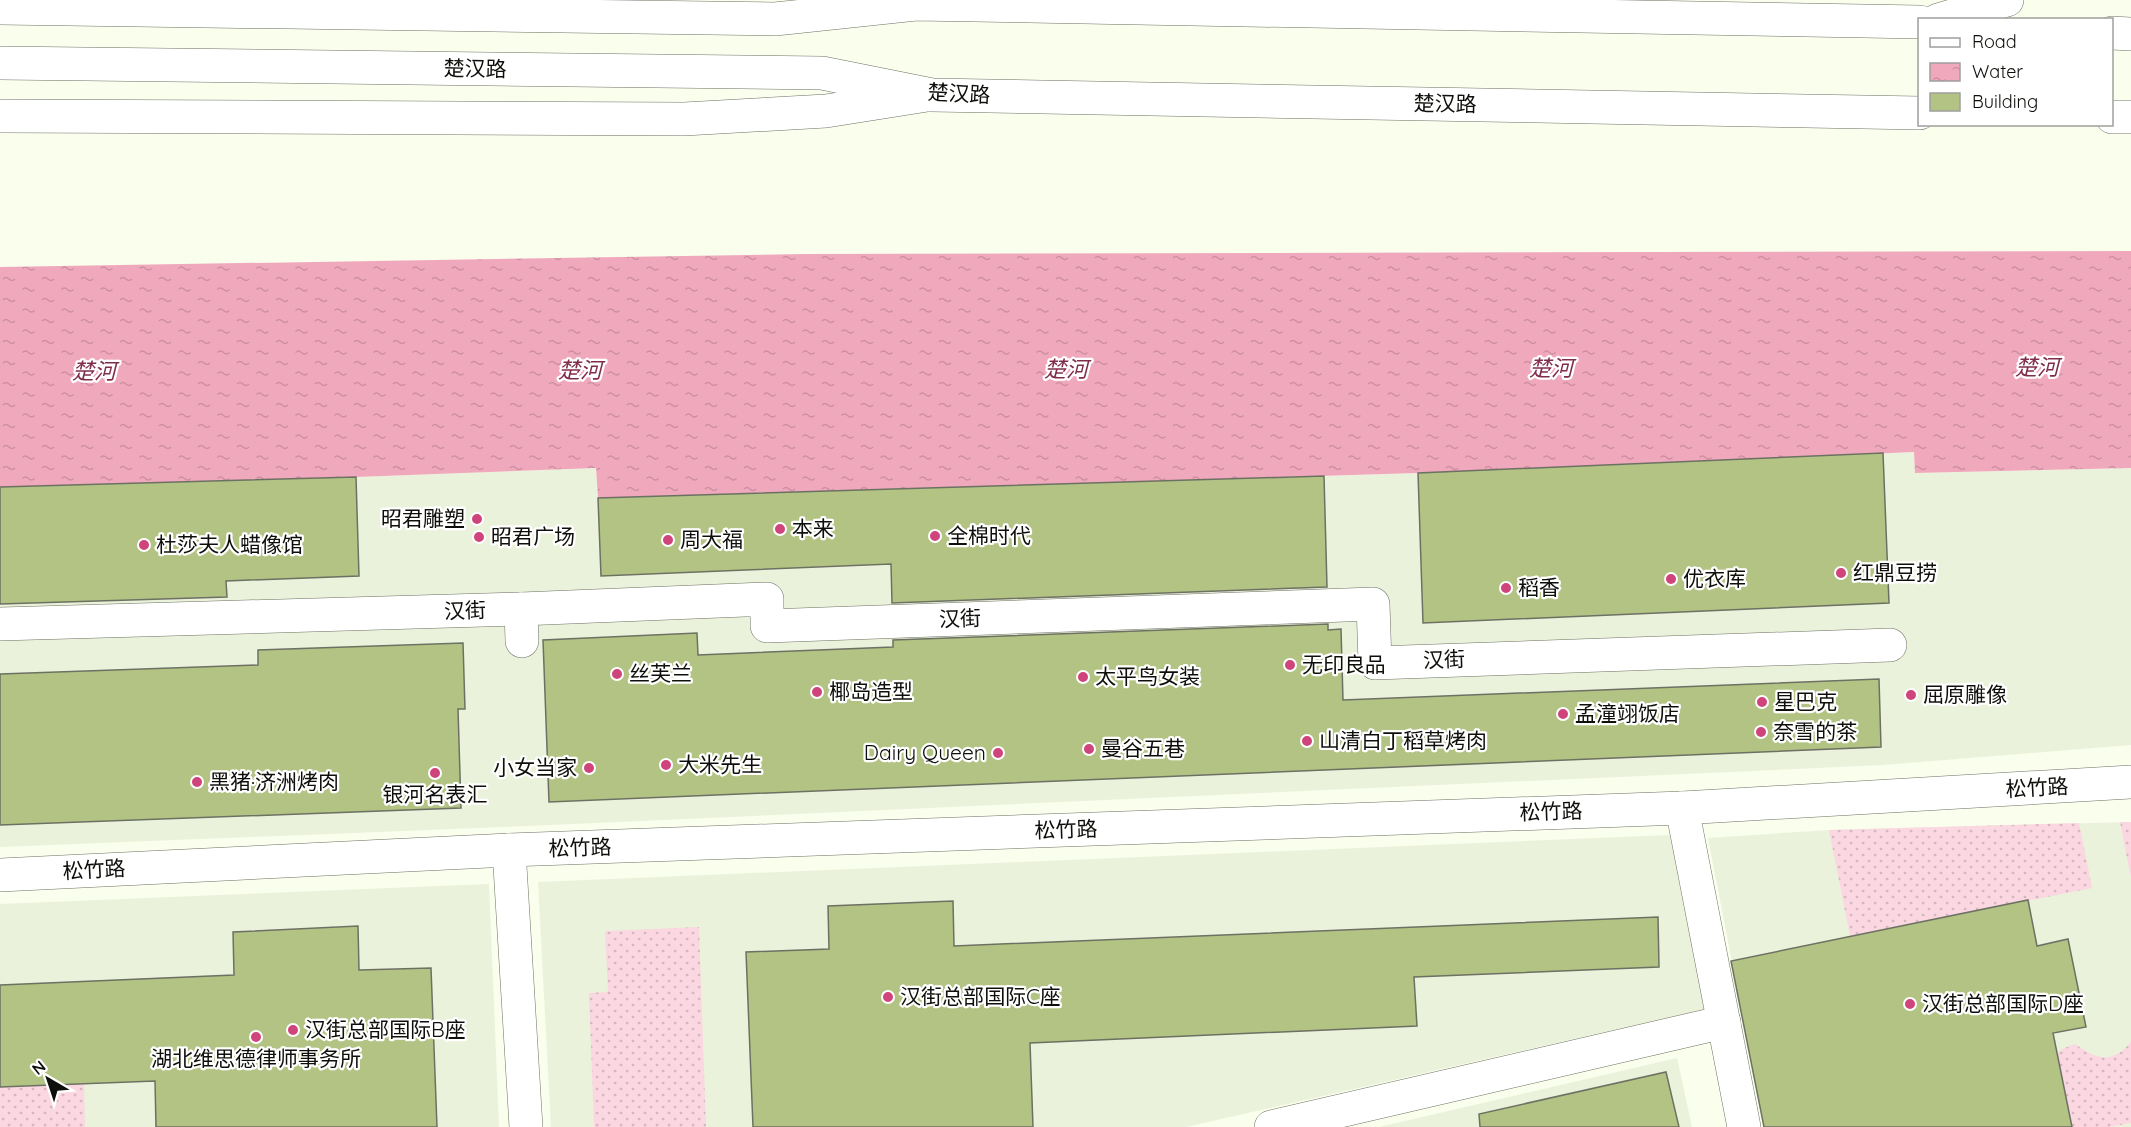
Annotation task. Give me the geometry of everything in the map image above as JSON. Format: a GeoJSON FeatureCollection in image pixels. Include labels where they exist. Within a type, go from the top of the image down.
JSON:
{"type":"FeatureCollection","features":[{"type":"Feature","properties":{"kind":"street"},"geometry":{"type":"LineString","coordinates":[[1945,18],[2007,0]]}},
{"type":"Feature","properties":{"kind":"street"},"geometry":{"type":"LineString","coordinates":[[0,8],[775,19],[908,2],[1055,3],[1918,22]]}},
{"type":"Feature","properties":{"kind":"street"},"geometry":{"type":"LineString","coordinates":[[2113,33],[2131,34]]}},
{"type":"Feature","properties":{"kind":"street","name":"楚汉路"},"geometry":{"type":"LineString","coordinates":[[0,63],[822,73],[932,95],[1918,113]]}},
{"type":"Feature","properties":{"kind":"street"},"geometry":{"type":"LineString","coordinates":[[0,116],[684,119],[826,111],[932,95]]}},
{"type":"Feature","properties":{"kind":"street"},"geometry":{"type":"LineString","coordinates":[[2113,117],[2131,117]]}},
{"type":"Feature","properties":{"kind":"street","name":"汉街"},"geometry":{"type":"LineString","coordinates":[[0,624],[521,625],[767,599],[767,626],[1373,604],[1375,663],[1890,645]]}},
{"type":"Feature","properties":{"kind":"street","name":"松竹路"},"geometry":{"type":"LineString","coordinates":[[0,874],[509,850],[1682,808],[2131,782]]}},
{"type":"Feature","properties":{"kind":"street"},"geometry":{"type":"LineString","coordinates":[[1682,808],[1744,1127]]}},
{"type":"Feature","properties":{"kind":"street"},"geometry":{"type":"LineString","coordinates":[[509,850],[526,1127]]}},
{"type":"Feature","properties":{"kind":"street"},"geometry":{"type":"LineString","coordinates":[[1271,1127],[1724,1022]]}},
{"type":"Feature","properties":{"kind":"shaded area"},"geometry":{"type":"Polygon","coordinates":[[[1914,452],[1915,473],[2131,468],[2131,745],[1883,765],[528,826],[0,847],[0,487],[596,468],[598,498],[1418,473],[1914,452]]]}},
{"type":"Feature","properties":{"kind":"shaded area"},"geometry":{"type":"Polygon","coordinates":[[[2120,822],[2131,822],[2131,876],[2130,873],[2120,822]]]}},
{"type":"Feature","properties":{"kind":"shaded area"},"geometry":{"type":"Polygon","coordinates":[[[2131,822],[2131,1127],[1764,1127],[1708,838],[1829,830],[2131,822]]]}},
{"type":"Feature","properties":{"kind":"shaded area"},"geometry":{"type":"Polygon","coordinates":[[[2079,823],[2092,888],[1850,936],[1829,830],[2079,823]]]}},
{"type":"Feature","properties":{"kind":"shaded area"},"geometry":{"type":"Polygon","coordinates":[[[1671,835],[1706,1009],[1186,1127],[551,1127],[538,882],[1671,835]]]}},
{"type":"Feature","properties":{"kind":"shaded area"},"geometry":{"type":"Polygon","coordinates":[[[489,884],[499,1127],[0,1127],[0,904],[489,884]]]}},
{"type":"Feature","properties":{"kind":"shaded area"},"geometry":{"type":"Polygon","coordinates":[[[699,927],[706,1127],[594,1127],[589,993],[608,992],[605,931],[699,927]]]}},
{"type":"Feature","properties":{"kind":"shaded area"},"geometry":{"type":"Polygon","coordinates":[[[2131,1042],[2131,1123],[2109,1127],[2072,1127],[2057,1055],[2062,1049],[2075,1044],[2097,1056],[2110,1057],[2131,1042]]]}},
{"type":"Feature","properties":{"kind":"shaded area"},"geometry":{"type":"Polygon","coordinates":[[[1677,1058],[1692,1127],[1379,1127],[1677,1058]]]}},
{"type":"Feature","properties":{"kind":"shaded area"},"geometry":{"type":"Polygon","coordinates":[[[84,1083],[85,1127],[0,1127],[0,1087],[84,1083]]]}},
{"type":"Feature","properties":{"kind":"water","name":"楚河"},"geometry":{"type":"Polygon","coordinates":[[[2131,251],[2131,468],[1915,473],[1914,452],[1418,473],[598,498],[596,468],[0,487],[0,267],[806,254],[2131,251]]]}},
{"type":"Feature","properties":{"kind":"building"},"geometry":{"type":"Polygon","coordinates":[[[1883,453],[1889,603],[1423,623],[1418,473],[1883,453]]]}},
{"type":"Feature","properties":{"kind":"building"},"geometry":{"type":"Polygon","coordinates":[[[1324,476],[1327,587],[892,603],[891,564],[601,576],[598,498],[1324,476]]]}},
{"type":"Feature","properties":{"kind":"building"},"geometry":{"type":"Polygon","coordinates":[[[356,477],[359,576],[226,581],[227,597],[0,604],[0,487],[356,477]]]}},
{"type":"Feature","properties":{"kind":"building"},"geometry":{"type":"Polygon","coordinates":[[[1328,624],[1328,630],[1341,629],[1343,700],[1879,679],[1881,747],[549,802],[543,640],[697,633],[698,655],[893,647],[893,640],[1328,624]]]}},
{"type":"Feature","properties":{"kind":"building"},"geometry":{"type":"Polygon","coordinates":[[[463,643],[465,709],[458,709],[461,808],[0,825],[0,674],[258,665],[258,650],[463,643]]]}},
{"type":"Feature","properties":{"kind":"building","name":"汉街总部国际D座"},"geometry":{"type":"Polygon","coordinates":[[[2028,900],[2037,946],[2068,939],[2086,1027],[2053,1033],[2072,1127],[1764,1127],[1731,961],[2028,900]]]}},
{"type":"Feature","properties":{"kind":"building"},"geometry":{"type":"Polygon","coordinates":[[[953,901],[954,946],[1658,917],[1659,967],[1414,977],[1417,1026],[1030,1043],[1033,1127],[753,1127],[746,952],[829,949],[828,906],[953,901]]]}},
{"type":"Feature","properties":{"kind":"building","name":"汉街总部国际B座"},"geometry":{"type":"Polygon","coordinates":[[[358,926],[359,970],[431,968],[437,1127],[156,1127],[155,1081],[0,1087],[0,985],[234,975],[233,932],[358,926]]]}},
{"type":"Feature","properties":{"kind":"building"},"geometry":{"type":"Polygon","coordinates":[[[1666,1072],[1679,1127],[1480,1127],[1479,1114],[1666,1072]]]}},
{"type":"Feature","properties":{"kind":"place","name":"昭君雕塑"},"geometry":{"type":"Point","coordinates":[477,519]}},
{"type":"Feature","properties":{"kind":"place","name":"本来"},"geometry":{"type":"Point","coordinates":[780,529]}},
{"type":"Feature","properties":{"kind":"place","name":"全棉时代"},"geometry":{"type":"Point","coordinates":[935,536]}},
{"type":"Feature","properties":{"kind":"place","name":"昭君广场"},"geometry":{"type":"Point","coordinates":[479,537]}},
{"type":"Feature","properties":{"kind":"place","name":"周大福"},"geometry":{"type":"Point","coordinates":[668,540]}},
{"type":"Feature","properties":{"kind":"place","name":"杜莎夫人蜡像馆"},"geometry":{"type":"Point","coordinates":[144,545]}},
{"type":"Feature","properties":{"kind":"place","name":"红鼎豆捞"},"geometry":{"type":"Point","coordinates":[1841,573]}},
{"type":"Feature","properties":{"kind":"place","name":"优衣库"},"geometry":{"type":"Point","coordinates":[1671,579]}},
{"type":"Feature","properties":{"kind":"place","name":"稻香"},"geometry":{"type":"Point","coordinates":[1506,588]}},
{"type":"Feature","properties":{"kind":"place","name":"无印良品"},"geometry":{"type":"Point","coordinates":[1290,665]}},
{"type":"Feature","properties":{"kind":"place","name":"丝芙兰"},"geometry":{"type":"Point","coordinates":[617,674]}},
{"type":"Feature","properties":{"kind":"place","name":"太平鸟女装"},"geometry":{"type":"Point","coordinates":[1083,677]}},
{"type":"Feature","properties":{"kind":"place","name":"椰岛造型"},"geometry":{"type":"Point","coordinates":[817,692]}},
{"type":"Feature","properties":{"kind":"place","name":"屈原雕像"},"geometry":{"type":"Point","coordinates":[1911,695]}},
{"type":"Feature","properties":{"kind":"place","name":"星巴克"},"geometry":{"type":"Point","coordinates":[1762,702]}},
{"type":"Feature","properties":{"kind":"place","name":"孟潼翊饭店"},"geometry":{"type":"Point","coordinates":[1563,714]}},
{"type":"Feature","properties":{"kind":"place","name":"奈雪的茶"},"geometry":{"type":"Point","coordinates":[1761,732]}},
{"type":"Feature","properties":{"kind":"place","name":"山清白丁稻草烤肉"},"geometry":{"type":"Point","coordinates":[1307,741]}},
{"type":"Feature","properties":{"kind":"place","name":"曼谷五巷"},"geometry":{"type":"Point","coordinates":[1089,749]}},
{"type":"Feature","properties":{"kind":"place","name":"Dairy Queen"},"geometry":{"type":"Point","coordinates":[998,753]}},
{"type":"Feature","properties":{"kind":"place","name":"大米先生"},"geometry":{"type":"Point","coordinates":[666,765]}},
{"type":"Feature","properties":{"kind":"place","name":"小女当家"},"geometry":{"type":"Point","coordinates":[589,768]}},
{"type":"Feature","properties":{"kind":"place","name":"银河名表汇"},"geometry":{"type":"Point","coordinates":[435,773]}},
{"type":"Feature","properties":{"kind":"place","name":"黑猪·济洲烤肉"},"geometry":{"type":"Point","coordinates":[197,782]}},
{"type":"Feature","properties":{"kind":"place","name":"汉街总部国际C座"},"geometry":{"type":"Point","coordinates":[888,997]}},
{"type":"Feature","properties":{"kind":"place","name":"汉街总部国际D座"},"geometry":{"type":"Point","coordinates":[1910,1004]}},
{"type":"Feature","properties":{"kind":"place","name":"汉街总部国际B座"},"geometry":{"type":"Point","coordinates":[293,1030]}},
{"type":"Feature","properties":{"kind":"place","name":"湖北维思德律师事务所"},"geometry":{"type":"Point","coordinates":[256,1037]}}]}
